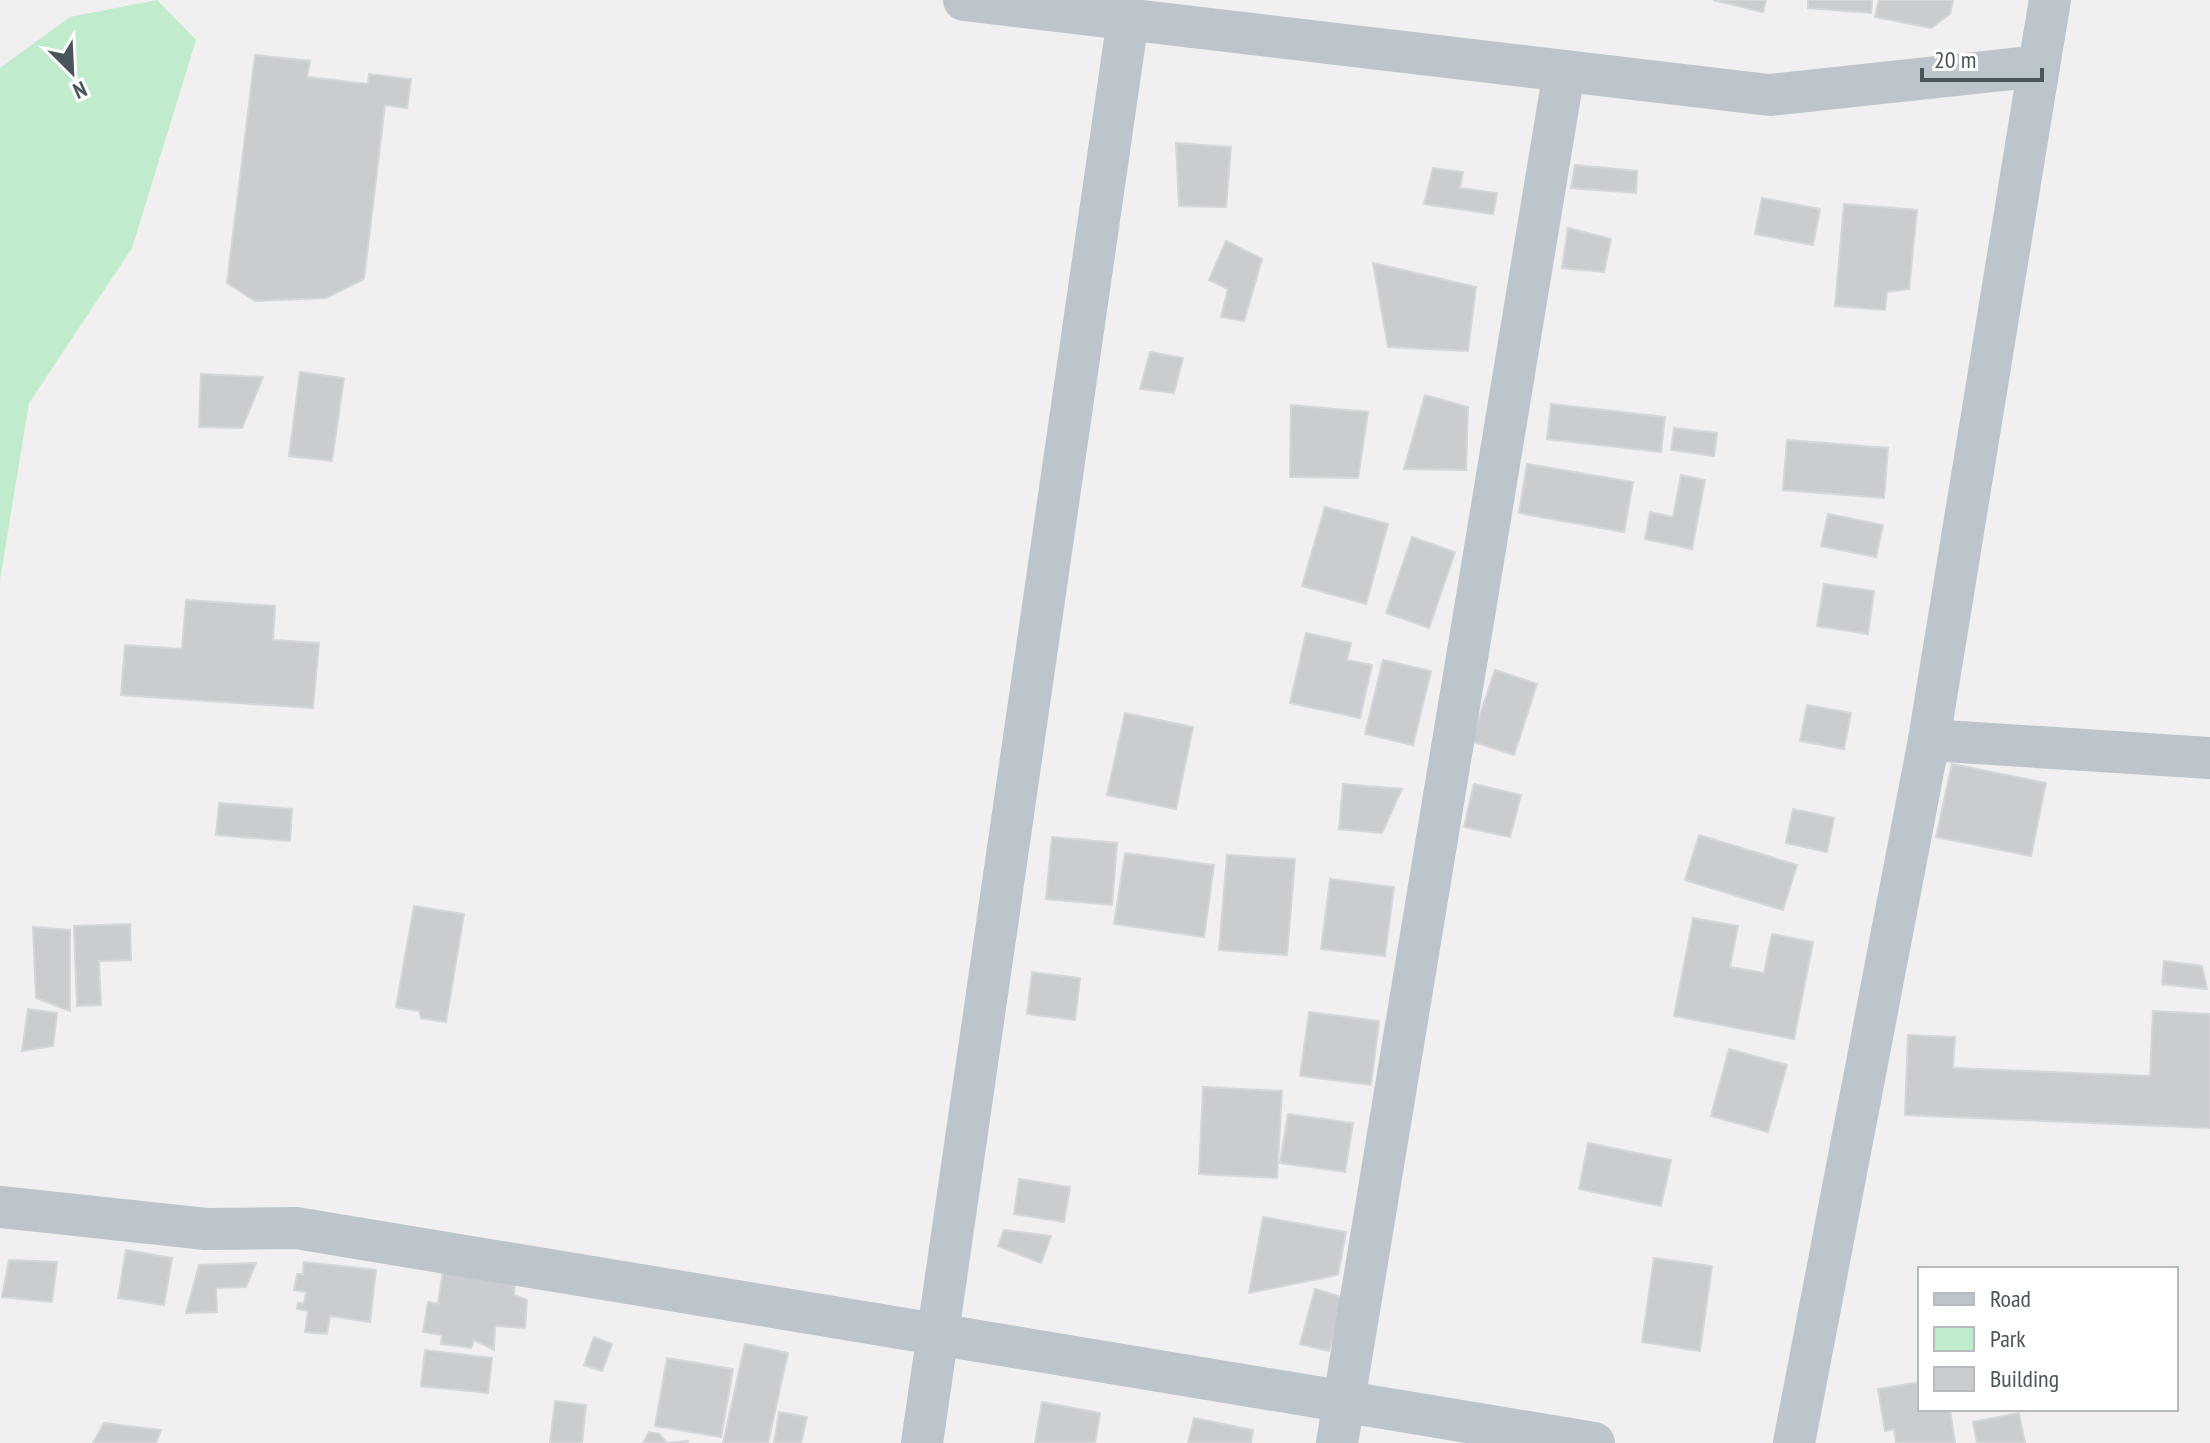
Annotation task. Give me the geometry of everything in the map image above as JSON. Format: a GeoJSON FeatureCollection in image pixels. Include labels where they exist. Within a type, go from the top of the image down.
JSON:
{"type":"FeatureCollection","features":[{"type":"Feature","properties":{"kind":"street"},"geometry":{"type":"LineString","coordinates":[[964,0],[1769,95],[2039,66]]}},
{"type":"Feature","properties":{"kind":"street"},"geometry":{"type":"LineString","coordinates":[[1794,1443],[1929,740],[2050,0]]}},
{"type":"Feature","properties":{"kind":"street"},"geometry":{"type":"LineString","coordinates":[[922,1443],[1128,19]]}},
{"type":"Feature","properties":{"kind":"street"},"geometry":{"type":"LineString","coordinates":[[1337,1443],[1564,71]]}},
{"type":"Feature","properties":{"kind":"street"},"geometry":{"type":"LineString","coordinates":[[1929,740],[2210,758]]}},
{"type":"Feature","properties":{"kind":"street"},"geometry":{"type":"LineString","coordinates":[[0,1207],[206,1229],[296,1228],[1594,1443]]}},
{"type":"Feature","properties":{"kind":"green space"},"geometry":{"type":"Polygon","coordinates":[[[157,0],[196,40],[132,248],[29,403],[0,580],[0,68],[70,17],[157,0]]]}},
{"type":"Feature","properties":{"kind":"building"},"geometry":{"type":"Polygon","coordinates":[[[1713,0],[1766,0],[1763,12],[1713,0]]]}},
{"type":"Feature","properties":{"kind":"building"},"geometry":{"type":"Polygon","coordinates":[[[1808,0],[1872,0],[1871,13],[1808,8],[1808,0]]]}},
{"type":"Feature","properties":{"kind":"building"},"geometry":{"type":"Polygon","coordinates":[[[1879,0],[1953,0],[1950,14],[1931,28],[1875,17],[1879,0]]]}},
{"type":"Feature","properties":{"kind":"building"},"geometry":{"type":"Polygon","coordinates":[[[255,55],[310,61],[307,77],[368,84],[369,74],[411,79],[407,108],[385,105],[364,279],[326,298],[255,301],[227,283],[255,55]]]}},
{"type":"Feature","properties":{"kind":"building"},"geometry":{"type":"Polygon","coordinates":[[[1176,143],[1231,147],[1226,207],[1179,206],[1176,143]]]}},
{"type":"Feature","properties":{"kind":"building"},"geometry":{"type":"Polygon","coordinates":[[[1575,165],[1637,171],[1636,193],[1571,188],[1575,165]]]}},
{"type":"Feature","properties":{"kind":"building"},"geometry":{"type":"Polygon","coordinates":[[[1433,168],[1463,172],[1460,188],[1497,193],[1493,214],[1424,204],[1433,168]]]}},
{"type":"Feature","properties":{"kind":"building"},"geometry":{"type":"Polygon","coordinates":[[[1762,198],[1820,209],[1813,245],[1755,234],[1762,198]]]}},
{"type":"Feature","properties":{"kind":"building"},"geometry":{"type":"Polygon","coordinates":[[[1844,204],[1917,210],[1909,289],[1887,292],[1885,310],[1835,306],[1844,204]]]}},
{"type":"Feature","properties":{"kind":"building"},"geometry":{"type":"Polygon","coordinates":[[[1568,228],[1611,239],[1604,272],[1562,268],[1568,228]]]}},
{"type":"Feature","properties":{"kind":"building"},"geometry":{"type":"Polygon","coordinates":[[[1226,241],[1262,259],[1244,321],[1221,317],[1228,289],[1209,280],[1226,241]]]}},
{"type":"Feature","properties":{"kind":"building"},"geometry":{"type":"Polygon","coordinates":[[[1373,263],[1476,287],[1468,351],[1388,347],[1373,263]]]}},
{"type":"Feature","properties":{"kind":"building"},"geometry":{"type":"Polygon","coordinates":[[[1150,352],[1183,358],[1174,393],[1140,389],[1150,352]]]}},
{"type":"Feature","properties":{"kind":"building"},"geometry":{"type":"Polygon","coordinates":[[[300,372],[344,378],[332,461],[289,456],[300,372]]]}},
{"type":"Feature","properties":{"kind":"building"},"geometry":{"type":"Polygon","coordinates":[[[201,374],[263,377],[242,428],[199,427],[201,374]]]}},
{"type":"Feature","properties":{"kind":"building"},"geometry":{"type":"Polygon","coordinates":[[[1425,395],[1468,407],[1466,470],[1404,469],[1425,395]]]}},
{"type":"Feature","properties":{"kind":"building"},"geometry":{"type":"Polygon","coordinates":[[[1551,404],[1665,417],[1661,452],[1547,439],[1551,404]]]}},
{"type":"Feature","properties":{"kind":"building"},"geometry":{"type":"Polygon","coordinates":[[[1291,405],[1368,412],[1358,478],[1290,477],[1291,405]]]}},
{"type":"Feature","properties":{"kind":"building"},"geometry":{"type":"Polygon","coordinates":[[[1674,428],[1717,433],[1714,456],[1671,450],[1674,428]]]}},
{"type":"Feature","properties":{"kind":"building"},"geometry":{"type":"Polygon","coordinates":[[[1787,440],[1888,448],[1884,498],[1783,490],[1787,440]]]}},
{"type":"Feature","properties":{"kind":"building"},"geometry":{"type":"Polygon","coordinates":[[[1527,464],[1633,482],[1624,532],[1519,513],[1527,464]]]}},
{"type":"Feature","properties":{"kind":"building"},"geometry":{"type":"Polygon","coordinates":[[[1681,475],[1705,480],[1692,549],[1645,539],[1650,512],[1673,517],[1681,475]]]}},
{"type":"Feature","properties":{"kind":"building"},"geometry":{"type":"Polygon","coordinates":[[[1325,507],[1388,524],[1366,604],[1302,586],[1325,507]]]}},
{"type":"Feature","properties":{"kind":"building"},"geometry":{"type":"Polygon","coordinates":[[[1828,514],[1883,525],[1876,557],[1821,546],[1828,514]]]}},
{"type":"Feature","properties":{"kind":"building"},"geometry":{"type":"Polygon","coordinates":[[[1412,537],[1455,552],[1429,628],[1386,613],[1412,537]]]}},
{"type":"Feature","properties":{"kind":"building"},"geometry":{"type":"Polygon","coordinates":[[[1824,584],[1874,591],[1868,634],[1817,626],[1824,584]]]}},
{"type":"Feature","properties":{"kind":"building"},"geometry":{"type":"Polygon","coordinates":[[[186,600],[275,606],[273,640],[319,643],[313,708],[121,695],[125,645],[182,649],[186,600]]]}},
{"type":"Feature","properties":{"kind":"building"},"geometry":{"type":"Polygon","coordinates":[[[1306,633],[1351,643],[1347,660],[1372,665],[1360,718],[1290,703],[1306,633]]]}},
{"type":"Feature","properties":{"kind":"building"},"geometry":{"type":"Polygon","coordinates":[[[1383,660],[1431,671],[1413,745],[1365,734],[1383,660]]]}},
{"type":"Feature","properties":{"kind":"building"},"geometry":{"type":"Polygon","coordinates":[[[1495,670],[1537,684],[1514,755],[1471,741],[1495,670]]]}},
{"type":"Feature","properties":{"kind":"building"},"geometry":{"type":"Polygon","coordinates":[[[1807,705],[1851,713],[1844,749],[1800,741],[1807,705]]]}},
{"type":"Feature","properties":{"kind":"building"},"geometry":{"type":"Polygon","coordinates":[[[1125,713],[1193,727],[1176,809],[1107,795],[1125,713]]]}},
{"type":"Feature","properties":{"kind":"building"},"geometry":{"type":"Polygon","coordinates":[[[1952,764],[2046,783],[2031,856],[1936,837],[1952,764]]]}},
{"type":"Feature","properties":{"kind":"building"},"geometry":{"type":"Polygon","coordinates":[[[1343,784],[1402,789],[1382,833],[1339,829],[1343,784]]]}},
{"type":"Feature","properties":{"kind":"building"},"geometry":{"type":"Polygon","coordinates":[[[1474,784],[1521,795],[1510,837],[1464,827],[1474,784]]]}},
{"type":"Feature","properties":{"kind":"building"},"geometry":{"type":"Polygon","coordinates":[[[219,803],[292,809],[290,841],[216,835],[219,803]]]}},
{"type":"Feature","properties":{"kind":"building"},"geometry":{"type":"Polygon","coordinates":[[[1793,809],[1834,818],[1827,852],[1786,843],[1793,809]]]}},
{"type":"Feature","properties":{"kind":"building"},"geometry":{"type":"Polygon","coordinates":[[[1699,835],[1797,865],[1783,910],[1685,880],[1699,835]]]}},
{"type":"Feature","properties":{"kind":"building"},"geometry":{"type":"Polygon","coordinates":[[[1052,837],[1117,843],[1112,905],[1046,899],[1052,837]]]}},
{"type":"Feature","properties":{"kind":"building"},"geometry":{"type":"Polygon","coordinates":[[[1125,853],[1214,865],[1204,937],[1114,924],[1125,853]]]}},
{"type":"Feature","properties":{"kind":"building"},"geometry":{"type":"Polygon","coordinates":[[[1227,855],[1295,859],[1287,955],[1219,950],[1227,855]]]}},
{"type":"Feature","properties":{"kind":"building"},"geometry":{"type":"Polygon","coordinates":[[[1330,879],[1394,887],[1385,956],[1321,949],[1330,879]]]}},
{"type":"Feature","properties":{"kind":"building"},"geometry":{"type":"Polygon","coordinates":[[[414,906],[464,914],[446,1022],[421,1018],[419,1011],[396,1007],[414,906]]]}},
{"type":"Feature","properties":{"kind":"building"},"geometry":{"type":"Polygon","coordinates":[[[1693,918],[1738,926],[1730,967],[1764,973],[1772,934],[1813,942],[1794,1039],[1674,1016],[1693,918]]]}},
{"type":"Feature","properties":{"kind":"building"},"geometry":{"type":"Polygon","coordinates":[[[130,924],[131,960],[99,961],[101,1005],[77,1006],[74,926],[130,924]]]}},
{"type":"Feature","properties":{"kind":"building"},"geometry":{"type":"Polygon","coordinates":[[[33,927],[70,930],[70,1011],[36,998],[33,927]]]}},
{"type":"Feature","properties":{"kind":"building"},"geometry":{"type":"Polygon","coordinates":[[[2164,961],[2202,966],[2207,989],[2162,984],[2164,961]]]}},
{"type":"Feature","properties":{"kind":"building"},"geometry":{"type":"Polygon","coordinates":[[[1032,972],[1080,978],[1075,1020],[1027,1014],[1032,972]]]}},
{"type":"Feature","properties":{"kind":"building"},"geometry":{"type":"Polygon","coordinates":[[[28,1009],[57,1013],[53,1046],[22,1051],[28,1009]]]}},
{"type":"Feature","properties":{"kind":"building"},"geometry":{"type":"Polygon","coordinates":[[[2153,1011],[2210,1014],[2210,1128],[1905,1115],[1908,1035],[1955,1037],[1953,1068],[2150,1076],[2153,1011]]]}},
{"type":"Feature","properties":{"kind":"building"},"geometry":{"type":"Polygon","coordinates":[[[1309,1012],[1379,1021],[1371,1085],[1300,1076],[1309,1012]]]}},
{"type":"Feature","properties":{"kind":"building"},"geometry":{"type":"Polygon","coordinates":[[[1729,1049],[1787,1065],[1768,1132],[1711,1116],[1729,1049]]]}},
{"type":"Feature","properties":{"kind":"building"},"geometry":{"type":"Polygon","coordinates":[[[1203,1087],[1282,1091],[1277,1178],[1199,1174],[1203,1087]]]}},
{"type":"Feature","properties":{"kind":"building"},"geometry":{"type":"Polygon","coordinates":[[[1288,1114],[1353,1123],[1345,1172],[1280,1163],[1288,1114]]]}},
{"type":"Feature","properties":{"kind":"building"},"geometry":{"type":"Polygon","coordinates":[[[1588,1143],[1671,1160],[1661,1206],[1579,1189],[1588,1143]]]}},
{"type":"Feature","properties":{"kind":"building"},"geometry":{"type":"Polygon","coordinates":[[[1019,1179],[1070,1187],[1064,1222],[1014,1214],[1019,1179]]]}},
{"type":"Feature","properties":{"kind":"building"},"geometry":{"type":"Polygon","coordinates":[[[1263,1217],[1346,1232],[1338,1275],[1249,1293],[1263,1217]]]}},
{"type":"Feature","properties":{"kind":"building"},"geometry":{"type":"Polygon","coordinates":[[[1004,1230],[1051,1236],[1041,1263],[998,1246],[1004,1230]]]}},
{"type":"Feature","properties":{"kind":"building"},"geometry":{"type":"Polygon","coordinates":[[[126,1250],[172,1258],[164,1305],[118,1298],[126,1250]]]}},
{"type":"Feature","properties":{"kind":"building"},"geometry":{"type":"Polygon","coordinates":[[[1654,1258],[1712,1266],[1700,1351],[1642,1342],[1654,1258]]]}},
{"type":"Feature","properties":{"kind":"building"},"geometry":{"type":"Polygon","coordinates":[[[9,1260],[57,1262],[52,1302],[2,1297],[9,1260]]]}},
{"type":"Feature","properties":{"kind":"building"},"geometry":{"type":"Polygon","coordinates":[[[304,1262],[376,1270],[370,1322],[330,1316],[327,1334],[305,1332],[308,1311],[297,1309],[298,1303],[304,1304],[306,1292],[294,1290],[297,1274],[303,1274],[304,1262]]]}},
{"type":"Feature","properties":{"kind":"building"},"geometry":{"type":"Polygon","coordinates":[[[256,1263],[246,1287],[216,1288],[217,1312],[186,1313],[199,1265],[256,1263]]]}},
{"type":"Feature","properties":{"kind":"building"},"geometry":{"type":"Polygon","coordinates":[[[443,1270],[515,1278],[514,1295],[527,1300],[525,1328],[495,1326],[494,1350],[474,1340],[471,1348],[441,1344],[442,1335],[423,1332],[428,1302],[438,1304],[443,1270]]]}},
{"type":"Feature","properties":{"kind":"building"},"geometry":{"type":"Polygon","coordinates":[[[1315,1289],[1345,1298],[1329,1351],[1300,1344],[1315,1289]]]}},
{"type":"Feature","properties":{"kind":"building"},"geometry":{"type":"Polygon","coordinates":[[[594,1337],[612,1344],[602,1371],[584,1365],[594,1337]]]}},
{"type":"Feature","properties":{"kind":"building"},"geometry":{"type":"Polygon","coordinates":[[[745,1344],[788,1353],[768,1443],[723,1443],[745,1344]]]}},
{"type":"Feature","properties":{"kind":"building"},"geometry":{"type":"Polygon","coordinates":[[[425,1350],[492,1358],[488,1393],[421,1386],[425,1350]]]}},
{"type":"Feature","properties":{"kind":"building"},"geometry":{"type":"Polygon","coordinates":[[[667,1358],[733,1369],[721,1437],[655,1426],[667,1358]]]}},
{"type":"Feature","properties":{"kind":"building"},"geometry":{"type":"Polygon","coordinates":[[[1918,1382],[1918,1411],[1950,1411],[1955,1443],[1896,1443],[1894,1429],[1885,1431],[1878,1389],[1918,1382]]]}},
{"type":"Feature","properties":{"kind":"building"},"geometry":{"type":"Polygon","coordinates":[[[555,1401],[586,1405],[582,1443],[550,1443],[555,1401]]]}},
{"type":"Feature","properties":{"kind":"building"},"geometry":{"type":"Polygon","coordinates":[[[1042,1402],[1100,1413],[1095,1443],[1035,1443],[1042,1402]]]}},
{"type":"Feature","properties":{"kind":"building"},"geometry":{"type":"Polygon","coordinates":[[[779,1412],[807,1417],[801,1443],[774,1443],[779,1412]]]}},
{"type":"Feature","properties":{"kind":"building"},"geometry":{"type":"Polygon","coordinates":[[[2019,1413],[2025,1443],[1977,1443],[1973,1422],[2019,1413]]]}},
{"type":"Feature","properties":{"kind":"building"},"geometry":{"type":"Polygon","coordinates":[[[1194,1418],[1253,1430],[1251,1443],[1188,1443],[1194,1418]]]}},
{"type":"Feature","properties":{"kind":"building"},"geometry":{"type":"Polygon","coordinates":[[[104,1423],[161,1430],[156,1443],[93,1443],[104,1423]]]}},
{"type":"Feature","properties":{"kind":"building"},"geometry":{"type":"Polygon","coordinates":[[[649,1432],[659,1434],[667,1443],[643,1443],[649,1432]]]}}]}
